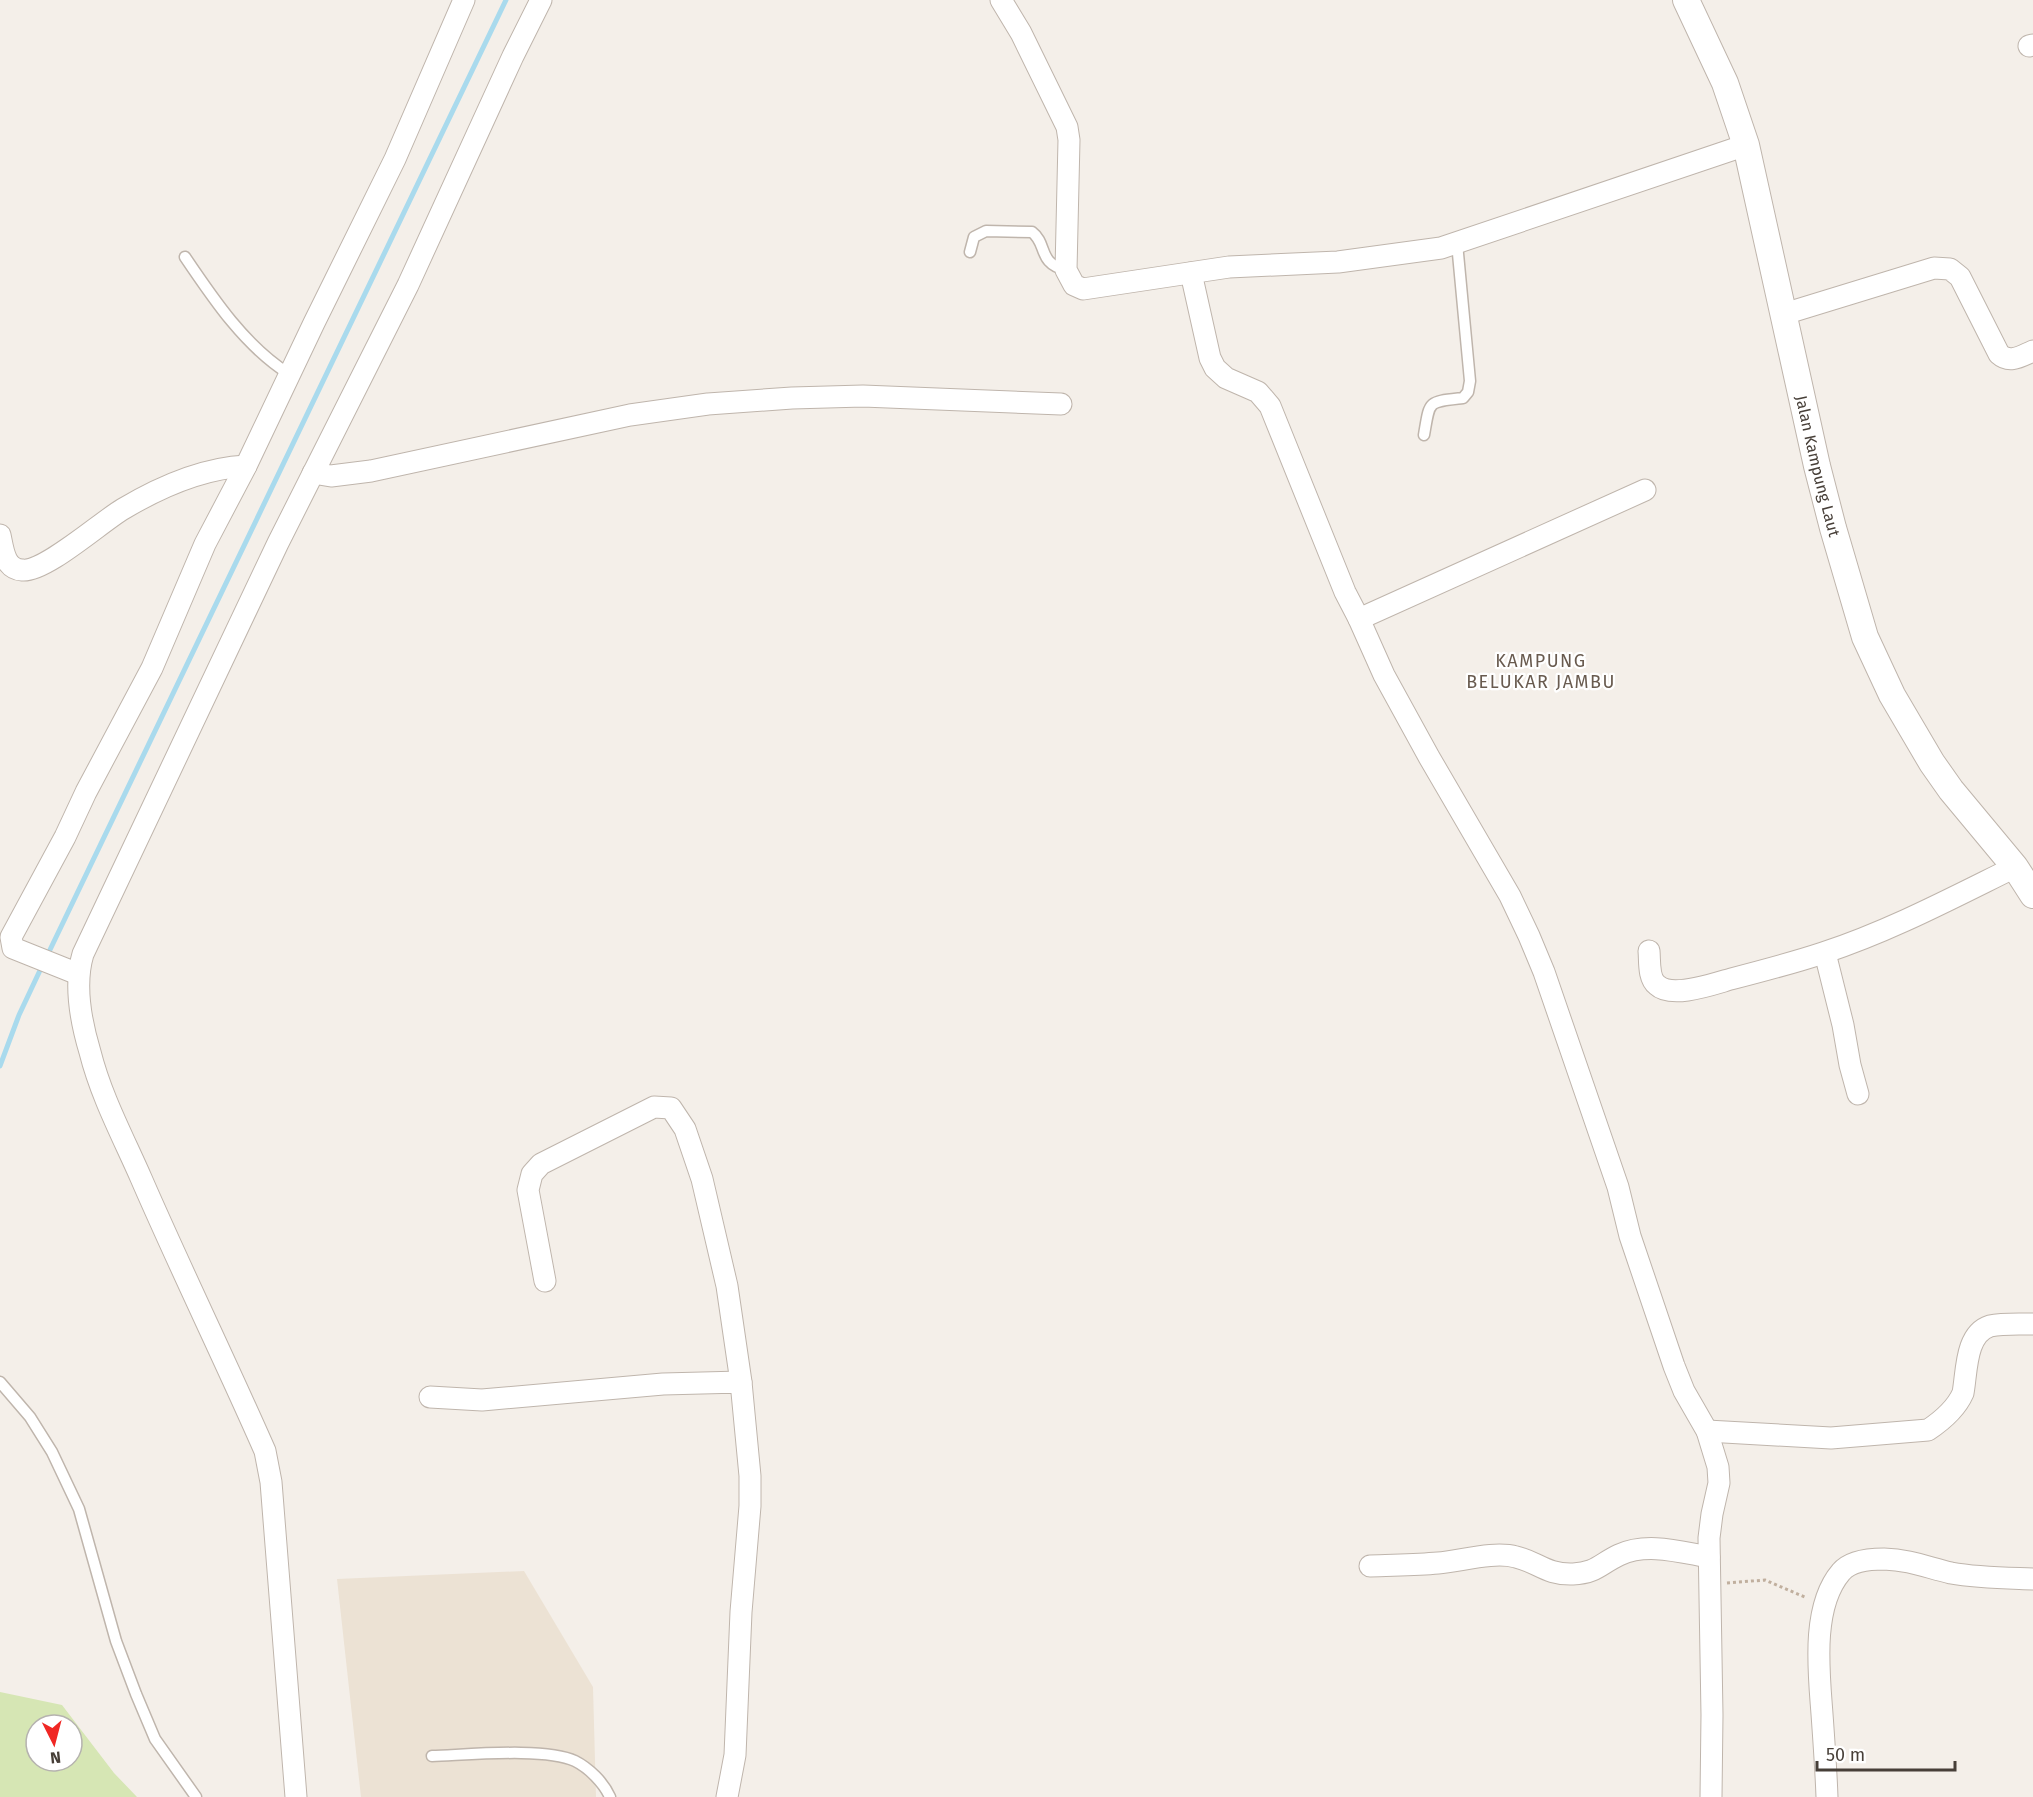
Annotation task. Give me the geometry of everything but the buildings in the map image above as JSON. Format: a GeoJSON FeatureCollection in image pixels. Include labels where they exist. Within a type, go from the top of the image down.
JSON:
{"type":"FeatureCollection","features":[{"type":"Feature","properties":{"kind":"street"},"geometry":{"type":"LineString","coordinates":[[74,972],[22,952],[12,946],[11,937],[152,668],[204,544],[246,466],[395,159],[464,0]]}},
{"type":"Feature","properties":{"kind":"street"},"geometry":{"type":"LineString","coordinates":[[296,1797],[271,1482],[265,1451],[101,1086],[89,1051],[74,972],[313,473],[408,285],[541,0]]}},
{"type":"Feature","properties":{"kind":"street"},"geometry":{"type":"LineString","coordinates":[[1000,0],[1021,33],[1067,127],[1069,140],[1066,270],[1074,285],[1083,289],[1229,267],[1338,262],[1441,248],[1746,145]]}},
{"type":"Feature","properties":{"kind":"street","name":"Jalan Kampung Laut"},"geometry":{"type":"LineString","coordinates":[[1689,0],[1725,83],[1746,145],[1802,403],[1833,528],[1865,637],[1892,695],[1932,763],[2014,867],[2033,895]]}},
{"type":"Feature","properties":{"kind":"street"},"geometry":{"type":"LineString","coordinates":[[1784,314],[1934,268],[1950,269],[1960,277],[1999,354],[2004,359],[2011,360],[2033,351]]}},
{"type":"Feature","properties":{"kind":"street"},"geometry":{"type":"LineString","coordinates":[[1191,273],[1210,358],[1220,373],[1258,392],[1270,406],[1345,592],[1384,675],[1510,896],[1529,936],[1618,1186],[1630,1236],[1674,1366],[1684,1391],[1707,1431],[1720,1477],[1710,1525],[1711,1797]]}},
{"type":"Feature","properties":{"kind":"street"},"geometry":{"type":"LineString","coordinates":[[313,473],[331,476],[370,471],[630,415],[708,404],[863,396],[1061,404]]}},
{"type":"Feature","properties":{"kind":"street"},"geometry":{"type":"LineString","coordinates":[[0,535],[8,563],[21,570],[30,570],[60,554],[122,509],[165,487],[225,467],[246,466]]}},
{"type":"Feature","properties":{"kind":"street"},"geometry":{"type":"LineString","coordinates":[[1359,619],[1645,490]]}},
{"type":"Feature","properties":{"kind":"street"},"geometry":{"type":"LineString","coordinates":[[1649,951],[1651,975],[1657,986],[1667,991],[1692,989],[1766,971],[1825,953],[1910,918],[2014,867]]}},
{"type":"Feature","properties":{"kind":"street"},"geometry":{"type":"LineString","coordinates":[[1825,953],[1858,1094]]}},
{"type":"Feature","properties":{"kind":"street"},"geometry":{"type":"LineString","coordinates":[[545,1281],[528,1190],[532,1174],[541,1164],[654,1107],[671,1108],[685,1130],[702,1179],[727,1286],[741,1382],[750,1476],[735,1755],[728,1797]]}},
{"type":"Feature","properties":{"kind":"street"},"geometry":{"type":"LineString","coordinates":[[1707,1431],[1831,1438],[1928,1430],[1941,1421],[1960,1400],[1971,1346],[1980,1332],[1991,1326],[2033,1324]]}},
{"type":"Feature","properties":{"kind":"street"},"geometry":{"type":"LineString","coordinates":[[430,1397],[482,1400],[663,1384],[741,1382]]}},
{"type":"Feature","properties":{"kind":"street"},"geometry":{"type":"LineString","coordinates":[[1370,1566],[1440,1563],[1494,1556],[1516,1557],[1559,1574],[1574,1574],[1591,1571],[1617,1556],[1656,1548],[1709,1565]]}},
{"type":"Feature","properties":{"kind":"street"},"geometry":{"type":"LineString","coordinates":[[1827,1797],[1818,1666],[1819,1638],[1825,1605],[1841,1572],[1850,1564],[1881,1559],[1921,1563],[1949,1572],[1977,1577],[2033,1579]]}},
{"type":"Feature","properties":{"kind":"lane"},"geometry":{"type":"LineString","coordinates":[[970,252],[974,237],[986,231],[1032,232],[1051,264],[1066,270]]}},
{"type":"Feature","properties":{"kind":"lane"},"geometry":{"type":"LineString","coordinates":[[1424,435],[1428,409],[1431,405],[1436,401],[1463,398],[1468,392],[1470,381],[1457,243]]}},
{"type":"Feature","properties":{"kind":"lane"},"geometry":{"type":"LineString","coordinates":[[185,257],[236,327],[268,361],[289,374]]}},
{"type":"Feature","properties":{"kind":"lane"},"geometry":{"type":"LineString","coordinates":[[0,1382],[30,1417],[52,1452],[79,1509],[116,1641],[136,1694],[155,1739],[196,1797]]}},
{"type":"Feature","properties":{"kind":"lane"},"geometry":{"type":"LineString","coordinates":[[432,1756],[549,1755],[574,1761],[607,1789],[610,1797]]}},
{"type":"Feature","properties":{"kind":"path"},"geometry":{"type":"LineString","coordinates":[[1709,1565],[1720,1580],[1727,1583],[1765,1580],[1825,1605]]}},
{"type":"Feature","properties":{"kind":"shaded area"},"geometry":{"type":"Polygon","coordinates":[[[524,1571],[593,1687],[596,1797],[361,1797],[337,1579],[524,1571]]]}},
{"type":"Feature","properties":{"kind":"green space"},"geometry":{"type":"Polygon","coordinates":[[[0,1692],[62,1705],[68,1713],[24,1713],[24,1773],[84,1773],[84,1734],[114,1773],[137,1797],[0,1797],[0,1692]]]}},
{"type":"Feature","properties":{"kind":"waterway"},"geometry":{"type":"LineString","coordinates":[[47,956],[506,0]]}},
{"type":"Feature","properties":{"kind":"waterway"},"geometry":{"type":"LineString","coordinates":[[0,1066],[19,1015],[43,964]]}},
{"type":"Feature","properties":{"kind":"district","name":"KAMPUNG BELUKAR JAMBU"},"geometry":{"type":"Point","coordinates":[1541,671]}}]}
